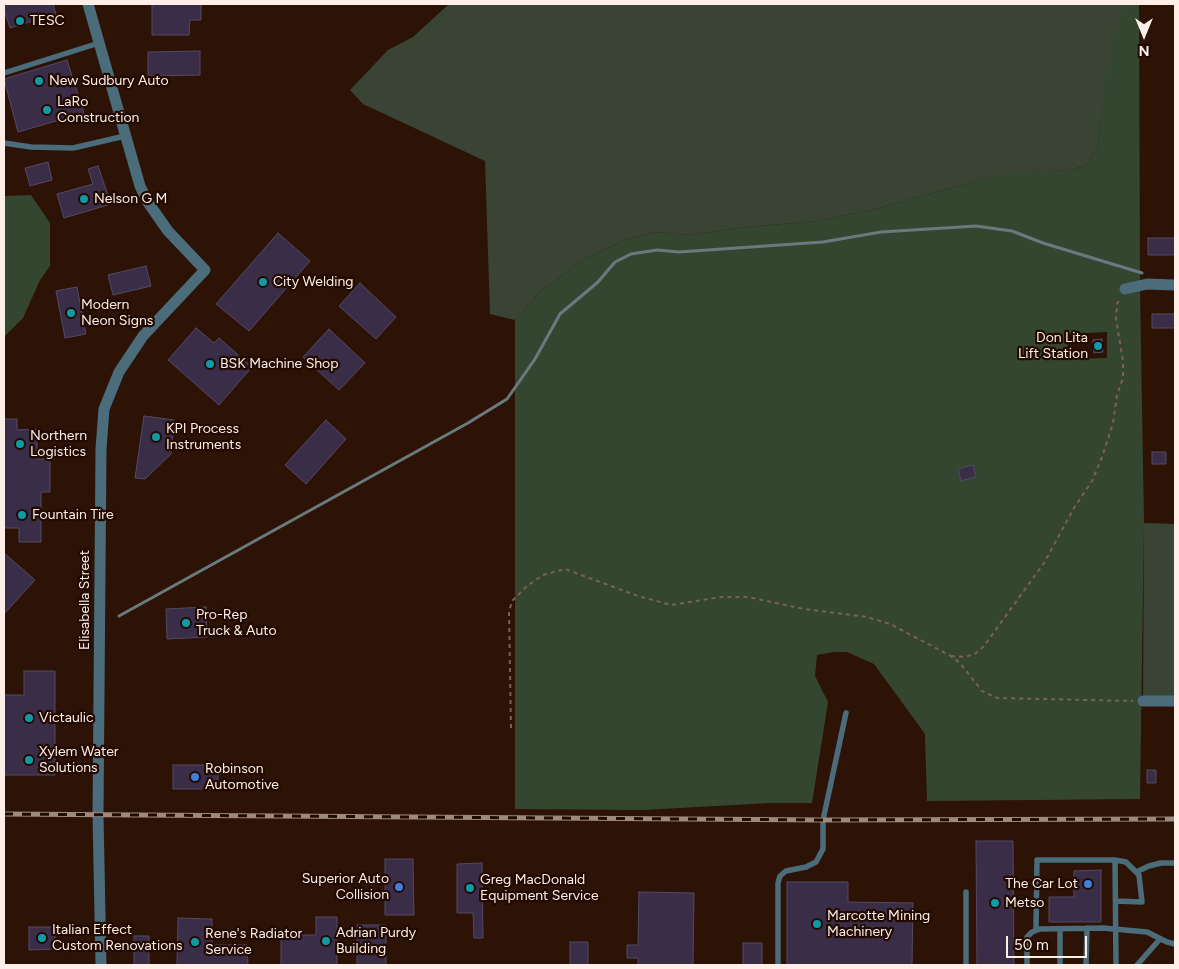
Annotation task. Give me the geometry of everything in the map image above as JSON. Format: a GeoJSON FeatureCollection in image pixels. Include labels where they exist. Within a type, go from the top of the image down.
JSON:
{"type":"FeatureCollection","features":[{"type":"Feature","properties":{"kind":"street"},"geometry":{"type":"LineString","coordinates":[[88,4],[125,136]]}},
{"type":"Feature","properties":{"kind":"street","name":"Elisabella Street"},"geometry":{"type":"LineString","coordinates":[[101,965],[98,815],[101,449],[104,409],[119,372],[143,336],[205,270],[168,231],[146,201],[125,136]]}},
{"type":"Feature","properties":{"kind":"street"},"geometry":{"type":"LineString","coordinates":[[1125,289],[1147,284],[1175,285]]}},
{"type":"Feature","properties":{"kind":"street"},"geometry":{"type":"LineString","coordinates":[[1143,701],[1175,701]]}},
{"type":"Feature","properties":{"kind":"lane"},"geometry":{"type":"LineString","coordinates":[[4,73],[99,43]]}},
{"type":"Feature","properties":{"kind":"lane"},"geometry":{"type":"LineString","coordinates":[[4,143],[31,147],[73,148],[125,136]]}},
{"type":"Feature","properties":{"kind":"lane"},"geometry":{"type":"LineString","coordinates":[[778,965],[778,883],[780,876],[786,871],[816,862],[823,849],[823,820],[846,713]]}},
{"type":"Feature","properties":{"kind":"lane"},"geometry":{"type":"LineString","coordinates":[[1036,930],[1037,860],[1116,860],[1126,862],[1138,875],[1142,902],[1116,902]]}},
{"type":"Feature","properties":{"kind":"lane"},"geometry":{"type":"LineString","coordinates":[[1116,860],[1116,965]]}},
{"type":"Feature","properties":{"kind":"lane"},"geometry":{"type":"LineString","coordinates":[[1136,872],[1155,864],[1175,862]]}},
{"type":"Feature","properties":{"kind":"lane"},"geometry":{"type":"LineString","coordinates":[[966,892],[966,965]]}},
{"type":"Feature","properties":{"kind":"lane"},"geometry":{"type":"LineString","coordinates":[[1027,965],[1027,937],[1036,930],[1087,928],[1147,932],[1175,944]]}},
{"type":"Feature","properties":{"kind":"lane"},"geometry":{"type":"LineString","coordinates":[[1086,965],[1087,928]]}},
{"type":"Feature","properties":{"kind":"lane"},"geometry":{"type":"LineString","coordinates":[[1060,929],[1060,965]]}},
{"type":"Feature","properties":{"kind":"lane"},"geometry":{"type":"LineString","coordinates":[[1137,965],[1160,939]]}},
{"type":"Feature","properties":{"kind":"path"},"geometry":{"type":"LineString","coordinates":[[951,656],[965,657],[976,653],[984,646],[1044,563],[1074,508],[1092,481],[1113,423],[1117,395],[1123,378],[1123,361],[1116,319],[1118,304],[1125,289]]}},
{"type":"Feature","properties":{"kind":"path"},"geometry":{"type":"LineString","coordinates":[[511,728],[509,612],[512,601],[527,586],[543,575],[565,569],[638,596],[670,605],[721,597],[748,597],[804,609],[867,617],[890,624],[951,656],[982,691],[997,698],[1143,701]]}},
{"type":"Feature","properties":{"kind":"green space"},"geometry":{"type":"Polygon","coordinates":[[[449,4],[1126,4],[1106,87],[1097,148],[1085,166],[1068,170],[1015,173],[965,184],[872,210],[817,221],[746,227],[689,235],[654,232],[625,240],[588,257],[542,290],[515,320],[490,314],[485,161],[363,104],[350,90],[388,50],[413,37],[449,4]]]}},
{"type":"Feature","properties":{"kind":"green space"},"geometry":{"type":"Polygon","coordinates":[[[1126,4],[1139,4],[1140,287],[1144,523],[1140,799],[927,801],[925,734],[874,664],[847,652],[834,652],[817,655],[815,676],[828,702],[812,803],[770,803],[643,810],[515,809],[515,320],[542,290],[588,257],[625,240],[654,232],[689,235],[746,227],[817,221],[872,210],[1015,172],[1068,170],[1085,166],[1097,148],[1111,47],[1126,4]],[[1107,332],[1067,334],[1068,359],[1107,358],[1107,332]]]}},
{"type":"Feature","properties":{"kind":"green space"},"geometry":{"type":"Polygon","coordinates":[[[31,195],[50,223],[50,266],[40,280],[23,318],[4,337],[4,196],[31,195]]]}},
{"type":"Feature","properties":{"kind":"green space"},"geometry":{"type":"Polygon","coordinates":[[[1144,523],[1175,524],[1175,702],[1143,702],[1144,523]]]}},
{"type":"Feature","properties":{"kind":"building","name":"TESC"},"geometry":{"type":"Polygon","coordinates":[[[53,4],[56,14],[10,28],[4,9],[4,5],[53,4]]]}},
{"type":"Feature","properties":{"kind":"building"},"geometry":{"type":"Polygon","coordinates":[[[152,4],[201,4],[201,20],[190,20],[189,35],[152,35],[152,4]]]}},
{"type":"Feature","properties":{"kind":"building"},"geometry":{"type":"Polygon","coordinates":[[[200,51],[200,75],[148,76],[148,52],[200,51]]]}},
{"type":"Feature","properties":{"kind":"building"},"geometry":{"type":"Polygon","coordinates":[[[67,60],[84,113],[18,132],[4,79],[67,60]]]}},
{"type":"Feature","properties":{"kind":"building"},"geometry":{"type":"Polygon","coordinates":[[[48,162],[52,180],[30,186],[25,168],[48,162]]]}},
{"type":"Feature","properties":{"kind":"building","name":"Nelson G M"},"geometry":{"type":"Polygon","coordinates":[[[98,166],[111,204],[64,218],[57,194],[93,184],[88,169],[98,166]]]}},
{"type":"Feature","properties":{"kind":"building","name":"City Welding"},"geometry":{"type":"Polygon","coordinates":[[[278,233],[310,261],[249,331],[216,304],[278,233]]]}},
{"type":"Feature","properties":{"kind":"building"},"geometry":{"type":"Polygon","coordinates":[[[1148,238],[1175,238],[1175,255],[1148,255],[1148,238]]]}},
{"type":"Feature","properties":{"kind":"building"},"geometry":{"type":"Polygon","coordinates":[[[146,266],[151,286],[113,295],[108,275],[146,266]]]}},
{"type":"Feature","properties":{"kind":"building"},"geometry":{"type":"Polygon","coordinates":[[[360,283],[396,317],[376,339],[339,306],[360,283]]]}},
{"type":"Feature","properties":{"kind":"building","name":"Modern Neon Signs"},"geometry":{"type":"Polygon","coordinates":[[[77,287],[86,334],[65,338],[56,291],[77,287]]]}},
{"type":"Feature","properties":{"kind":"building"},"geometry":{"type":"Polygon","coordinates":[[[1152,314],[1175,314],[1175,328],[1152,328],[1152,314]]]}},
{"type":"Feature","properties":{"kind":"building","name":"BSK Machine Shop"},"geometry":{"type":"Polygon","coordinates":[[[196,328],[214,343],[219,338],[252,367],[219,405],[168,360],[196,328]]]}},
{"type":"Feature","properties":{"kind":"building"},"geometry":{"type":"Polygon","coordinates":[[[329,329],[365,363],[339,390],[303,357],[329,329]]]}},
{"type":"Feature","properties":{"kind":"building","name":"Don Lita Lift Station"},"geometry":{"type":"Polygon","coordinates":[[[1102,339],[1103,352],[1094,353],[1093,340],[1102,339]]]}},
{"type":"Feature","properties":{"kind":"building","name":"KPI Process Instruments"},"geometry":{"type":"Polygon","coordinates":[[[144,416],[174,420],[171,454],[145,479],[135,478],[144,416]]]}},
{"type":"Feature","properties":{"kind":"building","name":"Northern Logistics"},"geometry":{"type":"Polygon","coordinates":[[[4,419],[17,419],[17,430],[37,429],[37,459],[50,459],[50,492],[41,492],[41,542],[19,542],[19,528],[4,528],[4,419]]]}},
{"type":"Feature","properties":{"kind":"building"},"geometry":{"type":"Polygon","coordinates":[[[326,420],[346,439],[306,484],[285,465],[326,420]]]}},
{"type":"Feature","properties":{"kind":"building"},"geometry":{"type":"Polygon","coordinates":[[[1152,452],[1166,452],[1166,464],[1152,464],[1152,452]]]}},
{"type":"Feature","properties":{"kind":"building"},"geometry":{"type":"Polygon","coordinates":[[[973,465],[976,477],[961,481],[958,469],[973,465]]]}},
{"type":"Feature","properties":{"kind":"building"},"geometry":{"type":"Polygon","coordinates":[[[4,553],[35,580],[4,614],[4,553]]]}},
{"type":"Feature","properties":{"kind":"building","name":"Pro-Rep Truck & Auto"},"geometry":{"type":"Polygon","coordinates":[[[206,607],[207,637],[167,639],[166,609],[206,607]]]}},
{"type":"Feature","properties":{"kind":"building","name":"Victaulic"},"geometry":{"type":"Polygon","coordinates":[[[24,671],[55,671],[55,775],[4,775],[4,695],[24,695],[24,671]]]}},
{"type":"Feature","properties":{"kind":"building","name":"Robinson Automotive"},"geometry":{"type":"Polygon","coordinates":[[[173,765],[218,765],[218,789],[173,789],[173,765]]]}},
{"type":"Feature","properties":{"kind":"building"},"geometry":{"type":"Polygon","coordinates":[[[1147,770],[1156,770],[1156,783],[1147,783],[1147,770]]]}},
{"type":"Feature","properties":{"kind":"building","name":"Metso"},"geometry":{"type":"Polygon","coordinates":[[[976,841],[1013,841],[1014,965],[977,965],[976,841]]]}},
{"type":"Feature","properties":{"kind":"building","name":"Superior Auto Collision"},"geometry":{"type":"Polygon","coordinates":[[[385,859],[413,859],[414,915],[385,915],[385,859]]]}},
{"type":"Feature","properties":{"kind":"building","name":"Greg MacDonald Equipment Service"},"geometry":{"type":"Polygon","coordinates":[[[482,863],[483,938],[474,938],[473,913],[457,913],[457,864],[482,863]]]}},
{"type":"Feature","properties":{"kind":"building","name":"The Car Lot"},"geometry":{"type":"Polygon","coordinates":[[[1101,870],[1101,922],[1049,922],[1049,897],[1074,897],[1074,871],[1101,870]]]}},
{"type":"Feature","properties":{"kind":"building"},"geometry":{"type":"Polygon","coordinates":[[[787,882],[848,882],[848,902],[913,903],[912,965],[787,965],[787,882]]]}},
{"type":"Feature","properties":{"kind":"building"},"geometry":{"type":"Polygon","coordinates":[[[639,892],[694,893],[693,965],[638,965],[638,958],[627,958],[627,945],[638,945],[639,892]]]}},
{"type":"Feature","properties":{"kind":"building"},"geometry":{"type":"Polygon","coordinates":[[[316,917],[337,917],[337,965],[281,965],[281,935],[316,935],[316,917]]]}},
{"type":"Feature","properties":{"kind":"building","name":"Rene's Radiator Service"},"geometry":{"type":"Polygon","coordinates":[[[178,918],[212,919],[212,945],[247,945],[248,965],[177,965],[178,918]]]}},
{"type":"Feature","properties":{"kind":"building"},"geometry":{"type":"Polygon","coordinates":[[[357,925],[386,925],[386,965],[357,965],[357,925]]]}},
{"type":"Feature","properties":{"kind":"building","name":"Italian Effect Custom Renovations"},"geometry":{"type":"Polygon","coordinates":[[[29,927],[55,927],[55,949],[29,950],[29,927]]]}},
{"type":"Feature","properties":{"kind":"building"},"geometry":{"type":"Polygon","coordinates":[[[134,936],[149,936],[149,965],[134,965],[134,936]]]}},
{"type":"Feature","properties":{"kind":"building"},"geometry":{"type":"Polygon","coordinates":[[[570,942],[588,942],[588,965],[570,965],[570,942]]]}},
{"type":"Feature","properties":{"kind":"building"},"geometry":{"type":"Polygon","coordinates":[[[743,943],[762,943],[762,965],[743,965],[743,943]]]}},
{"type":"Feature","properties":{"kind":"waterway"},"geometry":{"type":"LineString","coordinates":[[119,616],[468,423],[507,399],[535,359],[560,314],[598,282],[615,262],[631,254],[657,250],[679,252],[823,242],[881,232],[976,226],[1012,231],[1043,243],[1142,273]]}},
{"type":"Feature","properties":{"kind":"railway"},"geometry":{"type":"LineString","coordinates":[[4,814],[823,820],[1175,819]]}},
{"type":"Feature","properties":{"kind":"place","name":"TESC"},"geometry":{"type":"Point","coordinates":[20,21]}},
{"type":"Feature","properties":{"kind":"place","name":"New Sudbury Auto"},"geometry":{"type":"Point","coordinates":[39,81]}},
{"type":"Feature","properties":{"kind":"place","name":"LaRo Construction"},"geometry":{"type":"Point","coordinates":[47,110]}},
{"type":"Feature","properties":{"kind":"place","name":"Nelson G M"},"geometry":{"type":"Point","coordinates":[84,199]}},
{"type":"Feature","properties":{"kind":"place","name":"City Welding"},"geometry":{"type":"Point","coordinates":[263,282]}},
{"type":"Feature","properties":{"kind":"place","name":"Modern Neon Signs"},"geometry":{"type":"Point","coordinates":[71,313]}},
{"type":"Feature","properties":{"kind":"place","name":"Don Lita Lift Station"},"geometry":{"type":"Point","coordinates":[1098,346]}},
{"type":"Feature","properties":{"kind":"place","name":"BSK Machine Shop"},"geometry":{"type":"Point","coordinates":[210,364]}},
{"type":"Feature","properties":{"kind":"place","name":"KPI Process Instruments"},"geometry":{"type":"Point","coordinates":[156,437]}},
{"type":"Feature","properties":{"kind":"place","name":"Northern Logistics"},"geometry":{"type":"Point","coordinates":[20,444]}},
{"type":"Feature","properties":{"kind":"place","name":"Fountain Tire"},"geometry":{"type":"Point","coordinates":[22,515]}},
{"type":"Feature","properties":{"kind":"place","name":"Pro-Rep Truck & Auto"},"geometry":{"type":"Point","coordinates":[186,623]}},
{"type":"Feature","properties":{"kind":"place","name":"Victaulic"},"geometry":{"type":"Point","coordinates":[29,718]}},
{"type":"Feature","properties":{"kind":"place","name":"Xylem Water Solutions"},"geometry":{"type":"Point","coordinates":[29,760]}},
{"type":"Feature","properties":{"kind":"place","name":"Robinson Automotive"},"geometry":{"type":"Point","coordinates":[195,777]}},
{"type":"Feature","properties":{"kind":"place","name":"The Car Lot"},"geometry":{"type":"Point","coordinates":[1088,884]}},
{"type":"Feature","properties":{"kind":"place","name":"Superior Auto Collision"},"geometry":{"type":"Point","coordinates":[399,887]}},
{"type":"Feature","properties":{"kind":"place","name":"Greg MacDonald Equipment Service"},"geometry":{"type":"Point","coordinates":[470,888]}},
{"type":"Feature","properties":{"kind":"place","name":"Metso"},"geometry":{"type":"Point","coordinates":[995,903]}},
{"type":"Feature","properties":{"kind":"place","name":"Marcotte Mining Machinery"},"geometry":{"type":"Point","coordinates":[817,924]}},
{"type":"Feature","properties":{"kind":"place","name":"Italian Effect Custom Renovations"},"geometry":{"type":"Point","coordinates":[42,938]}},
{"type":"Feature","properties":{"kind":"place","name":"Adrian Purdy Building"},"geometry":{"type":"Point","coordinates":[326,941]}},
{"type":"Feature","properties":{"kind":"place","name":"Rene's Radiator Service"},"geometry":{"type":"Point","coordinates":[195,942]}}]}
